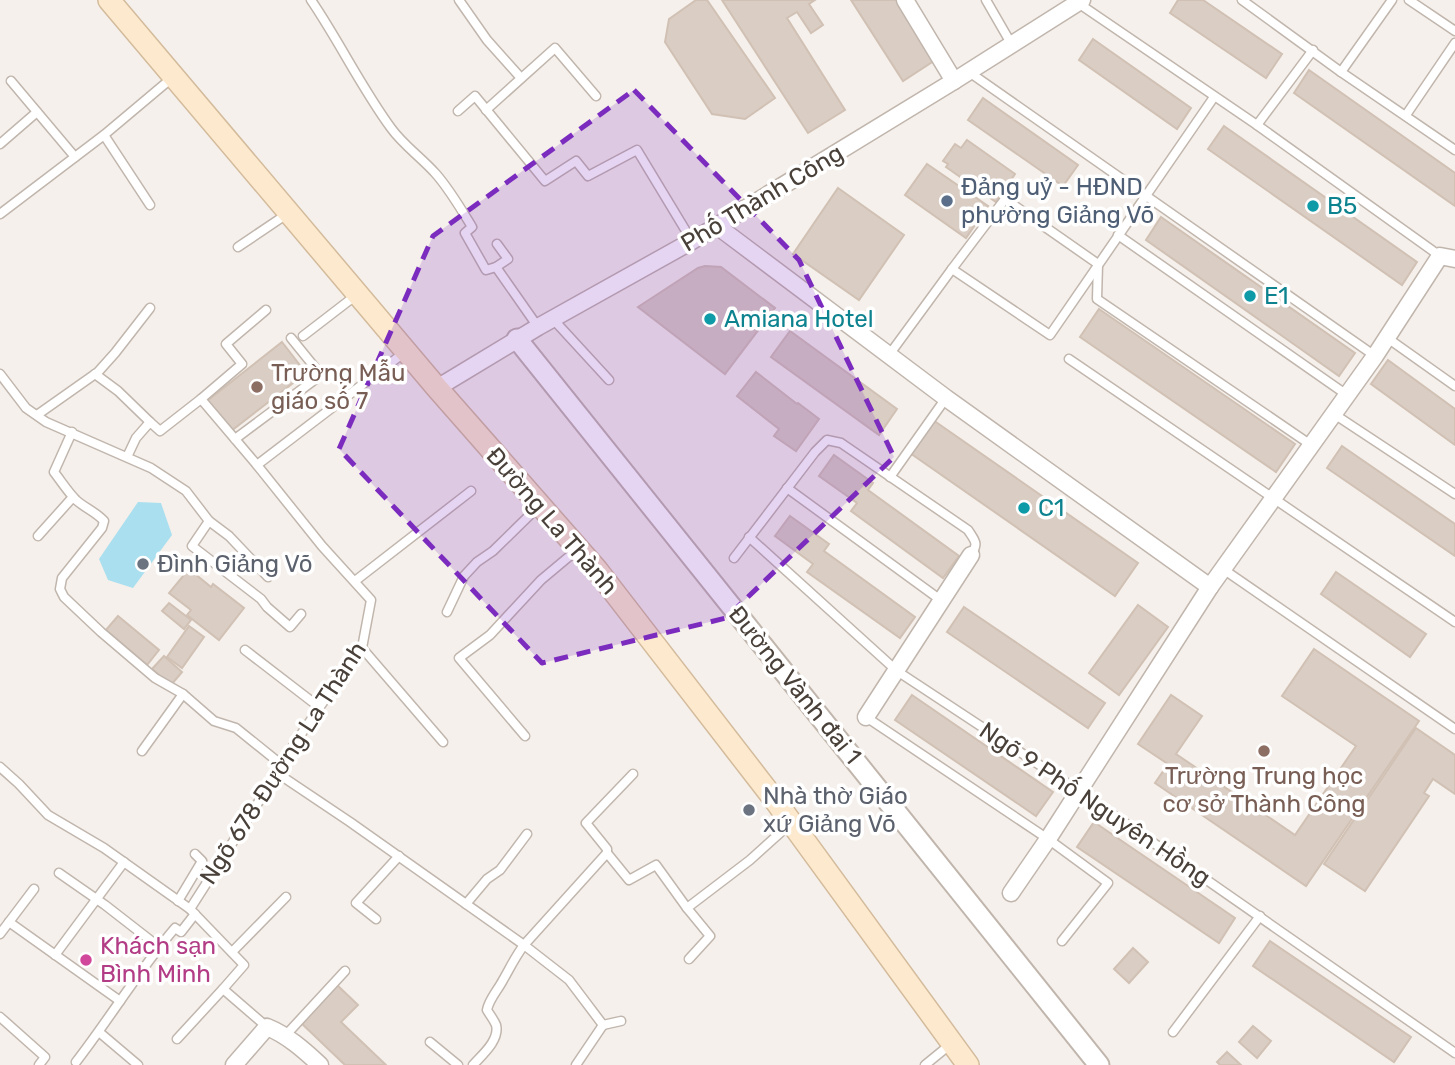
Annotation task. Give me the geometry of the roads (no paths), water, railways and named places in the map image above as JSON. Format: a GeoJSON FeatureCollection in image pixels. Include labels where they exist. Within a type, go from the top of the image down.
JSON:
{"type":"FeatureCollection","features":[{"type":"Feature","properties":{"kind":"main road","name":"Đường La Thành"},"geometry":{"type":"LineString","coordinates":[[109,0],[437,388],[597,570],[791,823],[968,1065]]}},
{"type":"Feature","properties":{"kind":"street"},"geometry":{"type":"LineString","coordinates":[[905,0],[954,81]]}},
{"type":"Feature","properties":{"kind":"street","name":"Phố Thành Công"},"geometry":{"type":"LineString","coordinates":[[437,388],[552,318],[717,226],[969,72],[1078,1]]}},
{"type":"Feature","properties":{"kind":"street"},"geometry":{"type":"LineString","coordinates":[[717,226],[946,398],[1210,587]]}},
{"type":"Feature","properties":{"kind":"street"},"geometry":{"type":"LineString","coordinates":[[1011,893],[1210,587],[1386,337],[1448,258]]}},
{"type":"Feature","properties":{"kind":"street","name":"Đường Vành đai 1"},"geometry":{"type":"LineString","coordinates":[[517,339],[1099,1065]]}},
{"type":"Feature","properties":{"kind":"street"},"geometry":{"type":"LineString","coordinates":[[866,717],[971,555]]}},
{"type":"Feature","properties":{"kind":"street"},"geometry":{"type":"LineString","coordinates":[[234,1065],[267,1027],[285,1036],[320,1065]]}},
{"type":"Feature","properties":{"kind":"lane"},"geometry":{"type":"LineString","coordinates":[[311,0],[355,75],[393,131],[436,174],[453,197],[472,228],[465,233],[486,270],[496,267],[508,258],[497,244]]}},
{"type":"Feature","properties":{"kind":"lane"},"geometry":{"type":"LineString","coordinates":[[459,0],[486,40],[521,78]]}},
{"type":"Feature","properties":{"kind":"lane"},"geometry":{"type":"LineString","coordinates":[[985,0],[1012,45]]}},
{"type":"Feature","properties":{"kind":"lane"},"geometry":{"type":"LineString","coordinates":[[1242,0],[1455,150]]}},
{"type":"Feature","properties":{"kind":"lane"},"geometry":{"type":"LineString","coordinates":[[1341,72],[1392,0]]}},
{"type":"Feature","properties":{"kind":"lane"},"geometry":{"type":"LineString","coordinates":[[1409,0],[1455,30]]}},
{"type":"Feature","properties":{"kind":"lane"},"geometry":{"type":"LineString","coordinates":[[1078,1],[1448,258]]}},
{"type":"Feature","properties":{"kind":"lane"},"geometry":{"type":"LineString","coordinates":[[1406,115],[1455,43]]}},
{"type":"Feature","properties":{"kind":"lane"},"geometry":{"type":"LineString","coordinates":[[486,110],[555,48],[596,96]]}},
{"type":"Feature","properties":{"kind":"lane"},"geometry":{"type":"LineString","coordinates":[[1257,125],[1313,50]]}},
{"type":"Feature","properties":{"kind":"lane"},"geometry":{"type":"LineString","coordinates":[[969,72],[1375,356]]}},
{"type":"Feature","properties":{"kind":"lane"},"geometry":{"type":"LineString","coordinates":[[0,214],[104,135],[174,76]]}},
{"type":"Feature","properties":{"kind":"lane"},"geometry":{"type":"LineString","coordinates":[[11,81],[75,157]]}},
{"type":"Feature","properties":{"kind":"lane"},"geometry":{"type":"LineString","coordinates":[[458,111],[475,96],[545,181],[576,161],[588,176],[637,150],[692,241]]}},
{"type":"Feature","properties":{"kind":"lane"},"geometry":{"type":"LineString","coordinates":[[953,269],[1050,335],[1214,97]]}},
{"type":"Feature","properties":{"kind":"lane"},"geometry":{"type":"LineString","coordinates":[[0,144],[37,112]]}},
{"type":"Feature","properties":{"kind":"lane"},"geometry":{"type":"LineString","coordinates":[[104,135],[150,205]]}},
{"type":"Feature","properties":{"kind":"lane"},"geometry":{"type":"LineString","coordinates":[[889,355],[1005,200],[1098,264]]}},
{"type":"Feature","properties":{"kind":"lane"},"geometry":{"type":"LineString","coordinates":[[239,247],[289,212]]}},
{"type":"Feature","properties":{"kind":"lane"},"geometry":{"type":"LineString","coordinates":[[1118,235],[1347,395]]}},
{"type":"Feature","properties":{"kind":"lane"},"geometry":{"type":"LineString","coordinates":[[1098,264],[1097,299],[1311,445]]}},
{"type":"Feature","properties":{"kind":"lane"},"geometry":{"type":"LineString","coordinates":[[496,267],[538,327]]}},
{"type":"Feature","properties":{"kind":"lane"},"geometry":{"type":"LineString","coordinates":[[303,336],[358,294]]}},
{"type":"Feature","properties":{"kind":"lane"},"geometry":{"type":"LineString","coordinates":[[37,415],[95,374],[116,353],[150,307]]}},
{"type":"Feature","properties":{"kind":"lane"},"geometry":{"type":"LineString","coordinates":[[95,374],[118,391],[160,431],[242,364],[226,344],[266,310]]}},
{"type":"Feature","properties":{"kind":"lane"},"geometry":{"type":"LineString","coordinates":[[552,318],[609,380]]}},
{"type":"Feature","properties":{"kind":"lane"},"geometry":{"type":"LineString","coordinates":[[1386,337],[1455,387]]}},
{"type":"Feature","properties":{"kind":"lane"},"geometry":{"type":"LineString","coordinates":[[234,439],[321,374],[291,338]]}},
{"type":"Feature","properties":{"kind":"lane"},"geometry":{"type":"LineString","coordinates":[[257,465],[406,351]]}},
{"type":"Feature","properties":{"kind":"lane"},"geometry":{"type":"LineString","coordinates":[[1069,359],[1454,619]]}},
{"type":"Feature","properties":{"kind":"lane"},"geometry":{"type":"LineString","coordinates":[[0,374],[26,408],[46,422],[150,468],[186,491],[209,521],[229,536],[268,578]]}},
{"type":"Feature","properties":{"kind":"lane"},"geometry":{"type":"LineString","coordinates":[[890,477],[946,398]]}},
{"type":"Feature","properties":{"kind":"lane","name":"Ngõ 678 Đường La Thành"},"geometry":{"type":"LineString","coordinates":[[76,1062],[159,947],[175,928],[181,932],[319,707],[362,648],[371,600],[322,546],[201,399]]}},
{"type":"Feature","properties":{"kind":"lane"},"geometry":{"type":"LineString","coordinates":[[1334,414],[1455,494]]}},
{"type":"Feature","properties":{"kind":"lane"},"geometry":{"type":"LineString","coordinates":[[127,457],[136,438],[150,422]]}},
{"type":"Feature","properties":{"kind":"lane"},"geometry":{"type":"LineString","coordinates":[[72,432],[54,472],[73,497],[86,509],[99,515],[103,521],[102,528],[62,578],[60,589],[64,597],[155,678],[183,694],[214,721],[236,728],[280,769],[569,979],[603,1025]]}},
{"type":"Feature","properties":{"kind":"lane"},"geometry":{"type":"LineString","coordinates":[[734,558],[827,440],[841,443],[968,530],[976,547],[971,555]]}},
{"type":"Feature","properties":{"kind":"lane"},"geometry":{"type":"LineString","coordinates":[[787,488],[942,601]]}},
{"type":"Feature","properties":{"kind":"lane"},"geometry":{"type":"LineString","coordinates":[[355,581],[471,491]]}},
{"type":"Feature","properties":{"kind":"lane"},"geometry":{"type":"LineString","coordinates":[[37,536],[73,497]]}},
{"type":"Feature","properties":{"kind":"lane"},"geometry":{"type":"LineString","coordinates":[[447,612],[464,576],[540,505]]}},
{"type":"Feature","properties":{"kind":"lane"},"geometry":{"type":"LineString","coordinates":[[209,521],[192,545],[261,598],[289,627],[301,614]]}},
{"type":"Feature","properties":{"kind":"lane","name":"Ngõ 9 Phố Nguyên Hồng"},"geometry":{"type":"LineString","coordinates":[[749,537],[897,671],[1079,791],[1455,1053]]}},
{"type":"Feature","properties":{"kind":"lane"},"geometry":{"type":"LineString","coordinates":[[524,736],[459,658],[490,635],[541,580],[578,549]]}},
{"type":"Feature","properties":{"kind":"lane"},"geometry":{"type":"LineString","coordinates":[[1223,569],[1455,729]]}},
{"type":"Feature","properties":{"kind":"lane"},"geometry":{"type":"LineString","coordinates":[[362,648],[443,742]]}},
{"type":"Feature","properties":{"kind":"lane"},"geometry":{"type":"LineString","coordinates":[[245,650],[319,707]]}},
{"type":"Feature","properties":{"kind":"lane"},"geometry":{"type":"LineString","coordinates":[[142,751],[183,694]]}},
{"type":"Feature","properties":{"kind":"lane"},"geometry":{"type":"LineString","coordinates":[[866,717],[1048,839],[1108,883],[1062,941]]}},
{"type":"Feature","properties":{"kind":"lane"},"geometry":{"type":"LineString","coordinates":[[0,768],[48,815],[124,862],[192,912],[244,965],[177,1039]]}},
{"type":"Feature","properties":{"kind":"lane"},"geometry":{"type":"LineString","coordinates":[[633,774],[586,823],[629,880],[656,865],[710,936],[689,959]]}},
{"type":"Feature","properties":{"kind":"lane"},"geometry":{"type":"LineString","coordinates":[[687,908],[750,860],[791,823]]}},
{"type":"Feature","properties":{"kind":"lane"},"geometry":{"type":"LineString","coordinates":[[466,904],[487,879],[500,870],[527,834]]}},
{"type":"Feature","properties":{"kind":"lane"},"geometry":{"type":"LineString","coordinates":[[473,1065],[494,1040],[496,1024],[487,1010],[488,1003],[514,959],[607,853]]}},
{"type":"Feature","properties":{"kind":"lane"},"geometry":{"type":"LineString","coordinates":[[178,901],[202,861],[195,854]]}},
{"type":"Feature","properties":{"kind":"lane"},"geometry":{"type":"LineString","coordinates":[[376,919],[356,903],[399,856]]}},
{"type":"Feature","properties":{"kind":"lane"},"geometry":{"type":"LineString","coordinates":[[55,955],[124,862]]}},
{"type":"Feature","properties":{"kind":"lane"},"geometry":{"type":"LineString","coordinates":[[59,873],[159,947]]}},
{"type":"Feature","properties":{"kind":"lane"},"geometry":{"type":"LineString","coordinates":[[0,934],[34,889]]}},
{"type":"Feature","properties":{"kind":"lane"},"geometry":{"type":"LineString","coordinates":[[232,952],[286,897]]}},
{"type":"Feature","properties":{"kind":"lane"},"geometry":{"type":"LineString","coordinates":[[1173,1032],[1260,916]]}},
{"type":"Feature","properties":{"kind":"lane"},"geometry":{"type":"LineString","coordinates":[[9,922],[120,1001]]}},
{"type":"Feature","properties":{"kind":"lane"},"geometry":{"type":"LineString","coordinates":[[285,1036],[345,971]]}},
{"type":"Feature","properties":{"kind":"lane"},"geometry":{"type":"LineString","coordinates":[[223,989],[267,1027]]}},
{"type":"Feature","properties":{"kind":"lane"},"geometry":{"type":"LineString","coordinates":[[0,1017],[45,1056],[39,1065]]}},
{"type":"Feature","properties":{"kind":"lane"},"geometry":{"type":"LineString","coordinates":[[576,1065],[603,1025],[621,1021]]}},
{"type":"Feature","properties":{"kind":"lane"},"geometry":{"type":"LineString","coordinates":[[99,1032],[138,1065]]}},
{"type":"Feature","properties":{"kind":"lane"},"geometry":{"type":"LineString","coordinates":[[430,1042],[458,1065]]}},
{"type":"Feature","properties":{"kind":"lane"},"geometry":{"type":"LineString","coordinates":[[925,1065],[952,1044]]}},
{"type":"Feature","properties":{"kind":"water"},"geometry":{"type":"Polygon","coordinates":[[[138,502],[161,503],[172,535],[133,588],[108,580],[99,559],[138,502]]]}},
{"type":"Feature","properties":{"kind":"place","name":"Đảng uỷ - HĐND phường Giảng Võ"},"geometry":{"type":"Point","coordinates":[947,201]}},
{"type":"Feature","properties":{"kind":"place","name":"B5"},"geometry":{"type":"Point","coordinates":[1313,206]}},
{"type":"Feature","properties":{"kind":"place","name":"E1"},"geometry":{"type":"Point","coordinates":[1250,296]}},
{"type":"Feature","properties":{"kind":"place","name":"Amiana Hotel"},"geometry":{"type":"Point","coordinates":[710,319]}},
{"type":"Feature","properties":{"kind":"place","name":"Trường Mẫu giáo số 7"},"geometry":{"type":"Point","coordinates":[257,387]}},
{"type":"Feature","properties":{"kind":"place","name":"C1"},"geometry":{"type":"Point","coordinates":[1024,508]}},
{"type":"Feature","properties":{"kind":"place","name":"Đình Giảng Võ"},"geometry":{"type":"Point","coordinates":[143,564]}},
{"type":"Feature","properties":{"kind":"place","name":"Trường Trung học cơ sở Thành Công"},"geometry":{"type":"Point","coordinates":[1264,751]}},
{"type":"Feature","properties":{"kind":"place","name":"Nhà thờ Giáo xứ Giảng Võ"},"geometry":{"type":"Point","coordinates":[749,810]}},
{"type":"Feature","properties":{"kind":"place","name":"Khách sạn Bình Minh"},"geometry":{"type":"Point","coordinates":[86,960]}}]}
